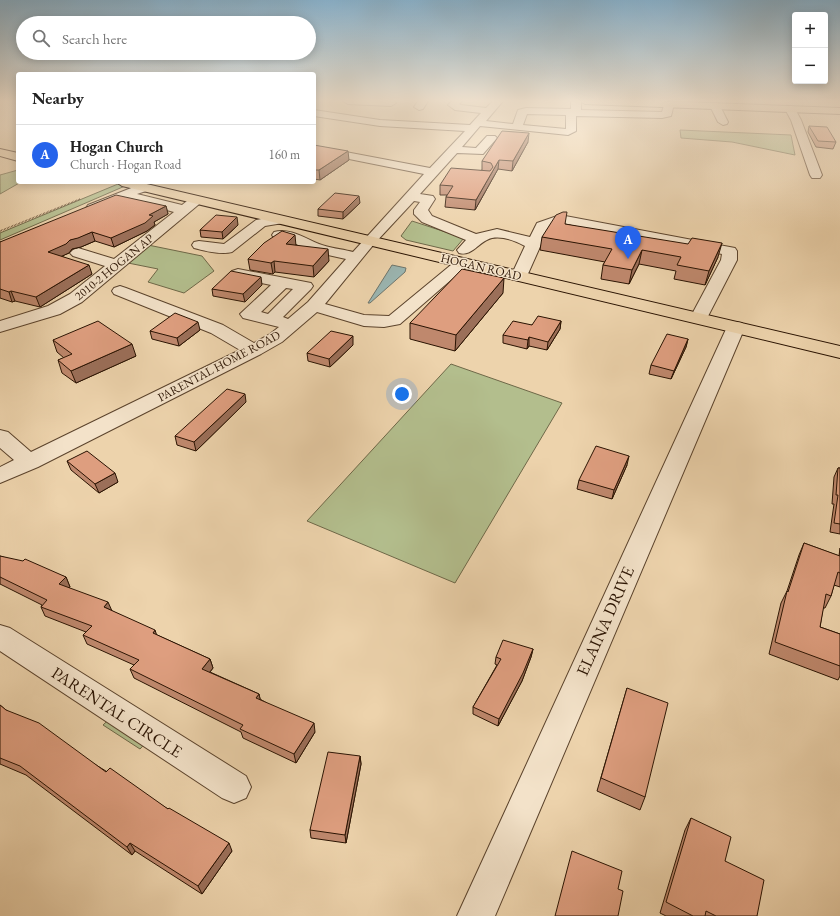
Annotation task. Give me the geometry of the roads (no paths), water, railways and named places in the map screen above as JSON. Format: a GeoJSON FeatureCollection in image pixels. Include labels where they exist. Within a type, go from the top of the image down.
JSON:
{"type":"FeatureCollection","features":[{"type":"Feature","properties":{"kind":"main road"},"geometry":{"type":"LineString","coordinates":[[0,152],[16,156]]}},
{"type":"Feature","properties":{"kind":"main road","name":"HOGAN ROAD"},"geometry":{"type":"LineString","coordinates":[[144,187],[840,352]]}},
{"type":"Feature","properties":{"kind":"street","name":"PARENTAL HOME ROAD"},"geometry":{"type":"LineString","coordinates":[[0,476],[255,350],[276,338],[293,325],[320,300],[369,241],[459,144]]}},
{"type":"Feature","properties":{"kind":"street"},"geometry":{"type":"LineString","coordinates":[[471,163],[486,144]]}},
{"type":"Feature","properties":{"kind":"street"},"geometry":{"type":"LineString","coordinates":[[805,144],[816,175]]}},
{"type":"Feature","properties":{"kind":"street"},"geometry":{"type":"LineString","coordinates":[[316,149],[405,168],[450,171]]}},
{"type":"Feature","properties":{"kind":"street"},"geometry":{"type":"LineString","coordinates":[[454,149],[479,152]]}},
{"type":"Feature","properties":{"kind":"street"},"geometry":{"type":"LineString","coordinates":[[80,213],[123,189],[144,187]]}},
{"type":"Feature","properties":{"kind":"street"},"geometry":{"type":"LineString","coordinates":[[123,189],[184,210]]}},
{"type":"Feature","properties":{"kind":"street"},"geometry":{"type":"LineString","coordinates":[[410,196],[428,200],[420,214],[427,219],[475,239]]}},
{"type":"Feature","properties":{"kind":"street","name":"2010-2 HOGAN AP"},"geometry":{"type":"LineString","coordinates":[[4,322],[54,310],[70,301],[197,200]]}},
{"type":"Feature","properties":{"kind":"street"},"geometry":{"type":"LineString","coordinates":[[518,276],[542,226],[560,219],[730,251],[729,260],[700,318]]}},
{"type":"Feature","properties":{"kind":"street"},"geometry":{"type":"LineString","coordinates":[[199,245],[227,249],[262,223],[278,220]]}},
{"type":"Feature","properties":{"kind":"street"},"geometry":{"type":"LineString","coordinates":[[295,224],[274,239],[296,238],[315,248],[357,257]]}},
{"type":"Feature","properties":{"kind":"street"},"geometry":{"type":"LineString","coordinates":[[238,274],[320,300],[373,322],[384,323],[394,320],[458,262],[475,239],[486,234],[503,234],[520,238],[533,244]]}},
{"type":"Feature","properties":{"kind":"street"},"geometry":{"type":"LineString","coordinates":[[78,253],[117,265]]}},
{"type":"Feature","properties":{"kind":"street"},"geometry":{"type":"LineString","coordinates":[[278,287],[249,314],[293,325]]}},
{"type":"Feature","properties":{"kind":"street"},"geometry":{"type":"LineString","coordinates":[[120,291],[217,328],[238,342],[255,350]]}},
{"type":"Feature","properties":{"kind":"street"},"geometry":{"type":"LineString","coordinates":[[271,320],[298,293]]}},
{"type":"Feature","properties":{"kind":"street","name":"ELAINA DRIVE"},"geometry":{"type":"LineString","coordinates":[[476,916],[656,504],[736,327]]}},
{"type":"Feature","properties":{"kind":"street"},"geometry":{"type":"LineString","coordinates":[[0,437],[30,462]]}},
{"type":"Feature","properties":{"kind":"street","name":"PARENTAL CIRCLE"},"geometry":{"type":"LineString","coordinates":[[0,636],[234,787]]}},
{"type":"Feature","properties":{"kind":"water"},"geometry":{"type":"Polygon","coordinates":[[[392,265],[406,268],[405,272],[370,303],[368,303],[392,265]]]}},
{"type":"Feature","properties":{"kind":"place","name":"Hogan Church"},"geometry":{"type":"Point","coordinates":[628,259]}}]}
